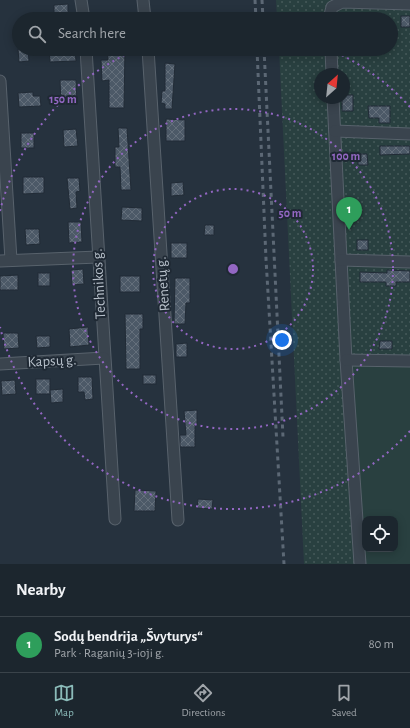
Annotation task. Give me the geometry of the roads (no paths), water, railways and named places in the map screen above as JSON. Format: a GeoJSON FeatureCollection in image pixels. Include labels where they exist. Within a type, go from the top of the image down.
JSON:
{"type":"FeatureCollection","features":[{"type":"Feature","properties":{"kind":"street"},"geometry":{"type":"LineString","coordinates":[[81,0],[83,12]]}},
{"type":"Feature","properties":{"kind":"street"},"geometry":{"type":"LineString","coordinates":[[143,0],[144,12]]}},
{"type":"Feature","properties":{"kind":"street"},"geometry":{"type":"LineString","coordinates":[[331,12],[332,7],[342,2],[410,4]]}},
{"type":"Feature","properties":{"kind":"street","name":"Technikos g."},"geometry":{"type":"LineString","coordinates":[[86,56],[115,519]]}},
{"type":"Feature","properties":{"kind":"street","name":"Renetų g."},"geometry":{"type":"LineString","coordinates":[[148,56],[178,520]]}},
{"type":"Feature","properties":{"kind":"street"},"geometry":{"type":"LineString","coordinates":[[331,56],[332,68]]}},
{"type":"Feature","properties":{"kind":"street"},"geometry":{"type":"LineString","coordinates":[[0,81],[6,260],[98,257]]}},
{"type":"Feature","properties":{"kind":"street"},"geometry":{"type":"LineString","coordinates":[[333,104],[346,360],[360,564]]}},
{"type":"Feature","properties":{"kind":"street"},"geometry":{"type":"LineString","coordinates":[[335,131],[410,134]]}},
{"type":"Feature","properties":{"kind":"street"},"geometry":{"type":"LineString","coordinates":[[341,260],[410,262]]}},
{"type":"Feature","properties":{"kind":"street","name":"Kapsų g."},"geometry":{"type":"LineString","coordinates":[[0,364],[104,358]]}},
{"type":"Feature","properties":{"kind":"street"},"geometry":{"type":"LineString","coordinates":[[346,360],[410,361]]}},
{"type":"Feature","properties":{"kind":"railway"},"geometry":{"type":"LineString","coordinates":[[255,0],[256,12]]}},
{"type":"Feature","properties":{"kind":"railway"},"geometry":{"type":"LineString","coordinates":[[262,0],[263,12]]}},
{"type":"Feature","properties":{"kind":"railway"},"geometry":{"type":"LineString","coordinates":[[257,56],[266,259],[284,564]]}},
{"type":"Feature","properties":{"kind":"railway"},"geometry":{"type":"LineString","coordinates":[[264,56],[283,437]]}},
{"type":"Feature","properties":{"kind":"place","name":"Sodų bendrija „Švyturys“"},"geometry":{"type":"Point","coordinates":[349,230]}}]}
